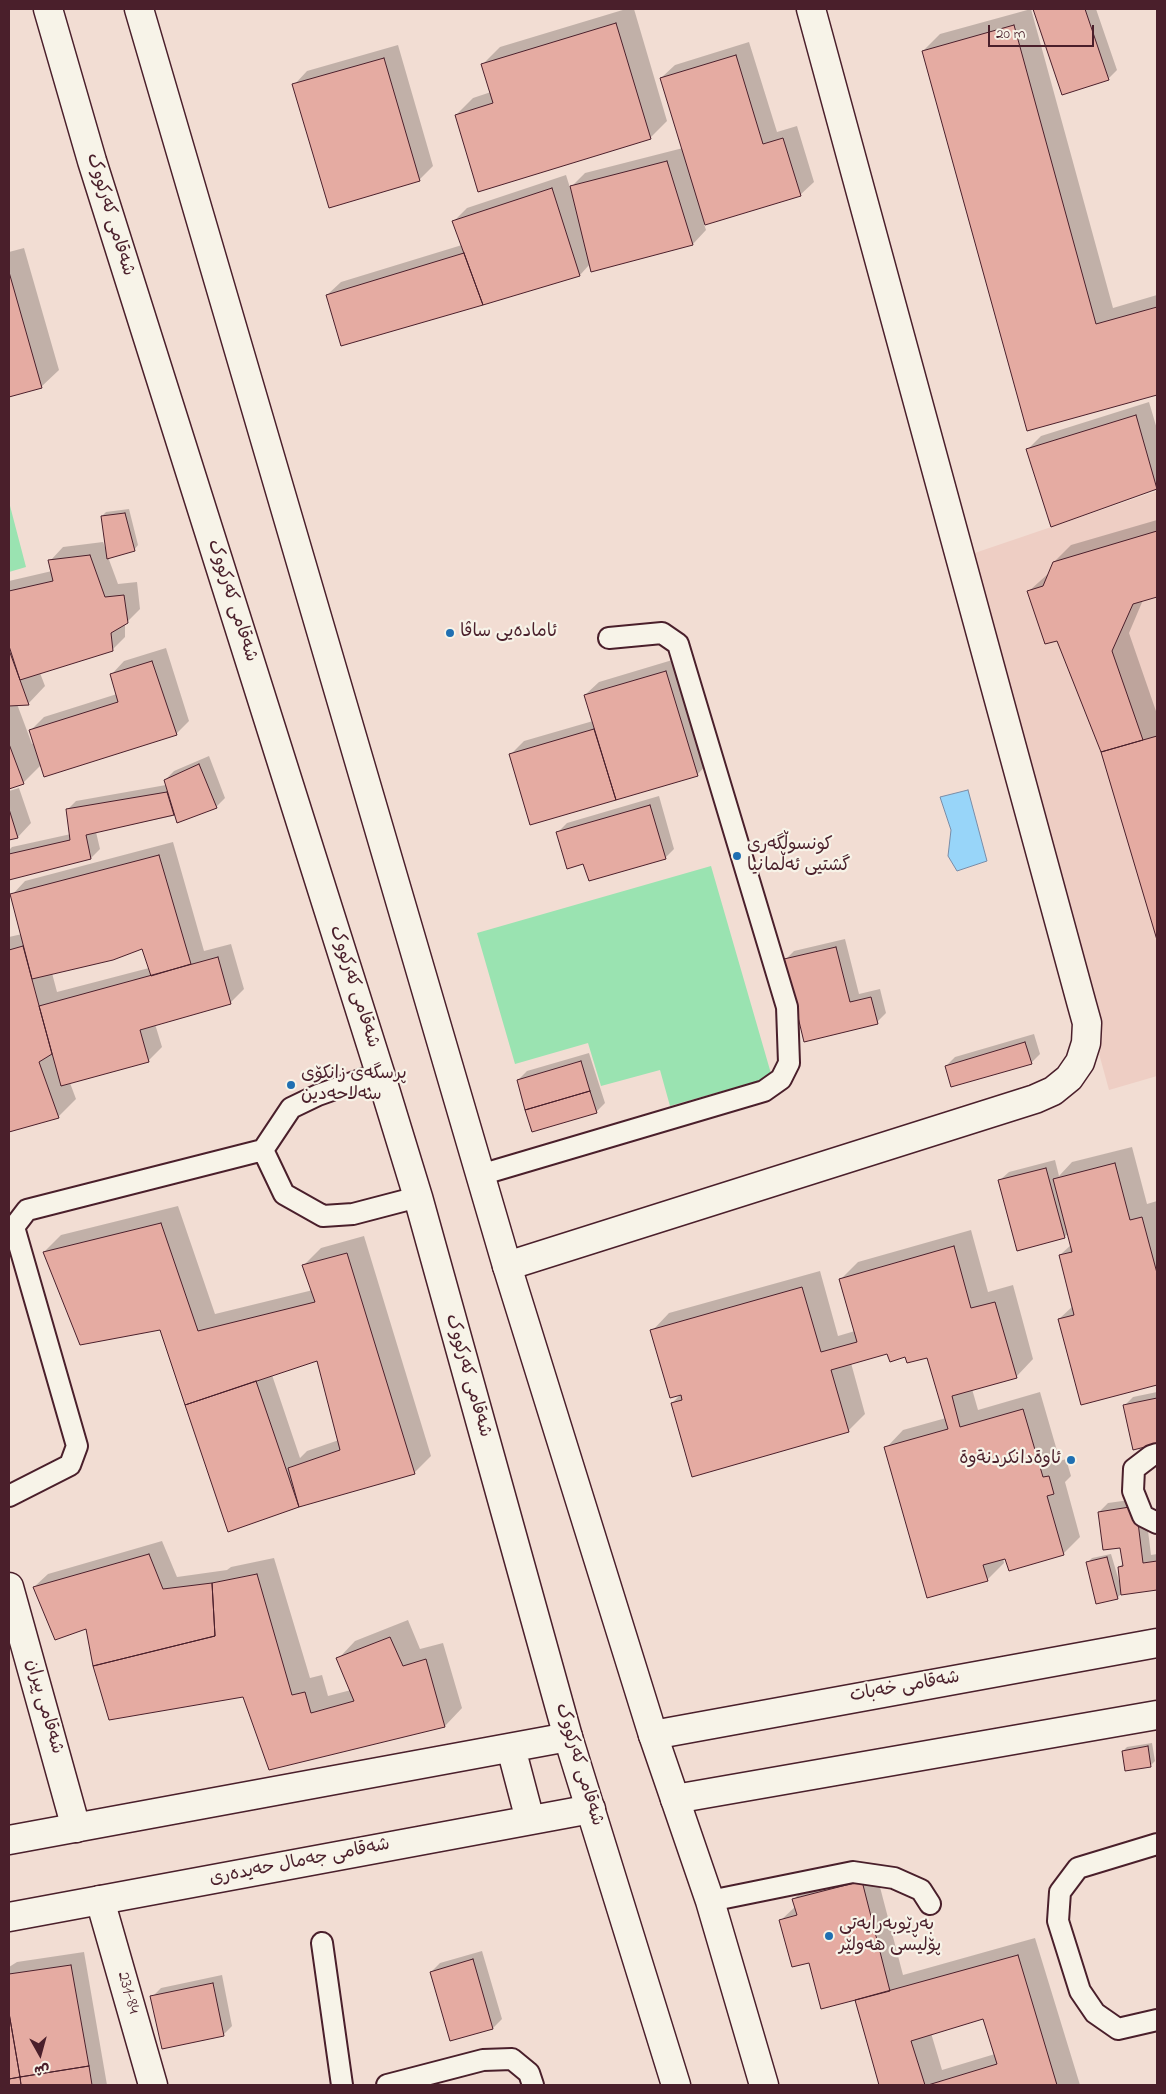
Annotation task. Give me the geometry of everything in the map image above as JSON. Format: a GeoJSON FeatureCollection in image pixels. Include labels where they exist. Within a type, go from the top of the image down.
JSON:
{"type":"FeatureCollection","features":[{"type":"Feature","properties":{"kind":"main road","name":"شەقامی کەرکووک"},"geometry":{"type":"LineString","coordinates":[[48,9],[92,161],[418,1197],[568,1737],[676,2085]]}},
{"type":"Feature","properties":{"kind":"main road"},"geometry":{"type":"LineString","coordinates":[[139,9],[507,1266],[653,1735],[710,1901],[764,2085]]}},
{"type":"Feature","properties":{"kind":"main road"},"geometry":{"type":"LineString","coordinates":[[507,1266],[1035,1099],[1053,1091],[1068,1078],[1080,1062],[1086,1043],[1086,1023],[1082,1004],[811,9]]}},
{"type":"Feature","properties":{"kind":"main road","name":"شەقامی پیران"},"geometry":{"type":"LineString","coordinates":[[9,1587],[76,1828]]}},
{"type":"Feature","properties":{"kind":"main road","name":"شەقامی خەبات"},"geometry":{"type":"LineString","coordinates":[[653,1735],[1157,1643]]}},
{"type":"Feature","properties":{"kind":"main road"},"geometry":{"type":"LineString","coordinates":[[675,1799],[1157,1716]]}},
{"type":"Feature","properties":{"kind":"main road"},"geometry":{"type":"LineString","coordinates":[[9,1840],[568,1737]]}},
{"type":"Feature","properties":{"kind":"main road"},"geometry":{"type":"LineString","coordinates":[[510,1748],[530,1820]]}},
{"type":"Feature","properties":{"kind":"main road","name":"شەقامی جەمال حەیدەری"},"geometry":{"type":"LineString","coordinates":[[9,1917],[591,1808]]}},
{"type":"Feature","properties":{"kind":"main road","name":"231-84"},"geometry":{"type":"LineString","coordinates":[[100,1900],[153,2085]]}},
{"type":"Feature","properties":{"kind":"lane"},"geometry":{"type":"LineString","coordinates":[[480,1175],[764,1091],[781,1078],[789,1063],[787,1007],[678,644],[662,633],[610,638]]}},
{"type":"Feature","properties":{"kind":"lane"},"geometry":{"type":"LineString","coordinates":[[9,1496],[70,1465],[77,1446],[14,1227],[27,1210],[263,1150],[291,1108],[318,1095],[380,1073]]}},
{"type":"Feature","properties":{"kind":"lane"},"geometry":{"type":"LineString","coordinates":[[263,1150],[284,1194],[323,1216],[354,1214],[418,1197]]}},
{"type":"Feature","properties":{"kind":"lane"},"geometry":{"type":"LineString","coordinates":[[1157,1454],[1151,1456],[1134,1469],[1133,1491],[1143,1516],[1157,1523]]}},
{"type":"Feature","properties":{"kind":"lane"},"geometry":{"type":"LineString","coordinates":[[1157,1844],[1078,1868],[1060,1892],[1058,1921],[1080,1991],[1095,2013],[1118,2028],[1157,2020]]}},
{"type":"Feature","properties":{"kind":"lane"},"geometry":{"type":"LineString","coordinates":[[710,1901],[854,1872],[894,1878],[921,1890],[930,1904]]}},
{"type":"Feature","properties":{"kind":"lane"},"geometry":{"type":"LineString","coordinates":[[322,1943],[342,2085]]}},
{"type":"Feature","properties":{"kind":"lane"},"geometry":{"type":"LineString","coordinates":[[387,2085],[484,2060],[512,2059],[529,2073],[533,2085]]}},
{"type":"Feature","properties":{"kind":"shaded area"},"geometry":{"type":"Polygon","coordinates":[[[1157,491],[1157,1076],[1109,1090],[963,557],[1157,491]]]}},
{"type":"Feature","properties":{"kind":"green space"},"geometry":{"type":"Polygon","coordinates":[[[9,502],[26,567],[9,572],[9,502]]]}},
{"type":"Feature","properties":{"kind":"green space"},"geometry":{"type":"Polygon","coordinates":[[[711,866],[772,1077],[670,1106],[660,1070],[601,1086],[588,1043],[515,1064],[477,933],[711,866]]]}},
{"type":"Feature","properties":{"kind":"water"},"geometry":{"type":"Polygon","coordinates":[[[968,790],[987,861],[957,871],[948,856],[951,830],[940,797],[968,790]]]}},
{"type":"Feature","properties":{"kind":"building"},"geometry":{"type":"Polygon","coordinates":[[[1033,9],[1085,9],[1109,80],[1062,95],[1033,9]]]}},
{"type":"Feature","properties":{"kind":"building"},"geometry":{"type":"Polygon","coordinates":[[[616,23],[651,139],[478,192],[455,115],[493,103],[481,64],[616,23]]]}},
{"type":"Feature","properties":{"kind":"building"},"geometry":{"type":"Polygon","coordinates":[[[1014,25],[1096,324],[1157,307],[1157,395],[1027,431],[922,51],[1014,25]]]}},
{"type":"Feature","properties":{"kind":"building"},"geometry":{"type":"Polygon","coordinates":[[[736,55],[763,144],[783,138],[801,196],[705,225],[660,78],[736,55]]]}},
{"type":"Feature","properties":{"kind":"building"},"geometry":{"type":"Polygon","coordinates":[[[384,58],[420,181],[329,208],[292,84],[384,58]]]}},
{"type":"Feature","properties":{"kind":"building"},"geometry":{"type":"Polygon","coordinates":[[[667,161],[693,245],[591,272],[570,186],[667,161]]]}},
{"type":"Feature","properties":{"kind":"building"},"geometry":{"type":"Polygon","coordinates":[[[552,188],[580,276],[483,305],[452,221],[552,188]]]}},
{"type":"Feature","properties":{"kind":"building"},"geometry":{"type":"Polygon","coordinates":[[[464,253],[483,305],[341,346],[326,295],[464,253]]]}},
{"type":"Feature","properties":{"kind":"building"},"geometry":{"type":"Polygon","coordinates":[[[9,272],[42,388],[9,397],[9,272]]]}},
{"type":"Feature","properties":{"kind":"building"},"geometry":{"type":"Polygon","coordinates":[[[1136,415],[1157,489],[1051,527],[1026,449],[1136,415]]]}},
{"type":"Feature","properties":{"kind":"building"},"geometry":{"type":"Polygon","coordinates":[[[125,513],[135,551],[107,559],[101,516],[125,513]]]}},
{"type":"Feature","properties":{"kind":"building"},"geometry":{"type":"Polygon","coordinates":[[[1157,531],[1157,597],[1133,604],[1112,651],[1143,740],[1101,752],[1057,641],[1045,644],[1027,591],[1043,586],[1053,562],[1157,531]]]}},
{"type":"Feature","properties":{"kind":"building"},"geometry":{"type":"Polygon","coordinates":[[[90,555],[105,597],[124,595],[128,623],[111,633],[113,651],[20,680],[9,646],[9,591],[53,581],[48,560],[90,555]]]}},
{"type":"Feature","properties":{"kind":"building"},"geometry":{"type":"Polygon","coordinates":[[[9,650],[20,680],[29,705],[9,706],[9,650]]]}},
{"type":"Feature","properties":{"kind":"building"},"geometry":{"type":"Polygon","coordinates":[[[152,661],[177,735],[44,777],[29,730],[118,702],[110,674],[152,661]]]}},
{"type":"Feature","properties":{"kind":"building"},"geometry":{"type":"Polygon","coordinates":[[[666,671],[698,776],[616,800],[584,695],[666,671]]]}},
{"type":"Feature","properties":{"kind":"building"},"geometry":{"type":"Polygon","coordinates":[[[594,729],[616,800],[530,825],[509,754],[594,729]]]}},
{"type":"Feature","properties":{"kind":"building"},"geometry":{"type":"Polygon","coordinates":[[[1157,736],[1157,940],[1101,752],[1157,736]]]}},
{"type":"Feature","properties":{"kind":"building"},"geometry":{"type":"Polygon","coordinates":[[[9,744],[24,784],[9,789],[9,744]]]}},
{"type":"Feature","properties":{"kind":"building"},"geometry":{"type":"Polygon","coordinates":[[[199,764],[217,808],[177,823],[164,780],[199,764]]]}},
{"type":"Feature","properties":{"kind":"building"},"geometry":{"type":"Polygon","coordinates":[[[167,792],[174,815],[86,835],[91,859],[9,880],[9,854],[70,840],[66,809],[167,792]]]}},
{"type":"Feature","properties":{"kind":"building"},"geometry":{"type":"Polygon","coordinates":[[[650,805],[666,859],[589,881],[583,864],[567,869],[556,832],[650,805]]]}},
{"type":"Feature","properties":{"kind":"building"},"geometry":{"type":"Polygon","coordinates":[[[9,809],[18,838],[9,840],[9,809]]]}},
{"type":"Feature","properties":{"kind":"building"},"geometry":{"type":"Polygon","coordinates":[[[159,855],[191,964],[151,976],[142,949],[113,960],[32,979],[10,894],[159,855]]]}},
{"type":"Feature","properties":{"kind":"building"},"geometry":{"type":"Polygon","coordinates":[[[23,946],[52,1054],[39,1062],[59,1118],[9,1132],[9,950],[23,946]]]}},
{"type":"Feature","properties":{"kind":"building"},"geometry":{"type":"Polygon","coordinates":[[[836,947],[850,1002],[871,997],[878,1024],[804,1042],[784,959],[836,947]]]}},
{"type":"Feature","properties":{"kind":"building"},"geometry":{"type":"Polygon","coordinates":[[[218,957],[231,1004],[140,1030],[149,1062],[61,1086],[39,1006],[218,957]]]}},
{"type":"Feature","properties":{"kind":"building"},"geometry":{"type":"Polygon","coordinates":[[[1025,1042],[1032,1064],[951,1087],[945,1066],[1025,1042]]]}},
{"type":"Feature","properties":{"kind":"building"},"geometry":{"type":"Polygon","coordinates":[[[581,1061],[590,1091],[525,1110],[517,1080],[581,1061]]]}},
{"type":"Feature","properties":{"kind":"building"},"geometry":{"type":"Polygon","coordinates":[[[590,1091],[597,1113],[532,1132],[525,1110],[590,1091]]]}},
{"type":"Feature","properties":{"kind":"building"},"geometry":{"type":"Polygon","coordinates":[[[1115,1163],[1130,1220],[1142,1217],[1157,1273],[1157,1385],[1081,1405],[1058,1319],[1074,1315],[1059,1255],[1072,1252],[1053,1179],[1115,1163]]]}},
{"type":"Feature","properties":{"kind":"building"},"geometry":{"type":"Polygon","coordinates":[[[1046,1168],[1065,1238],[1017,1251],[998,1180],[1046,1168]]]}},
{"type":"Feature","properties":{"kind":"building"},"geometry":{"type":"Polygon","coordinates":[[[161,1223],[198,1331],[315,1302],[302,1265],[347,1253],[415,1474],[299,1507],[288,1468],[340,1450],[317,1361],[185,1405],[160,1330],[80,1345],[43,1252],[161,1223]]]}},
{"type":"Feature","properties":{"kind":"building"},"geometry":{"type":"Polygon","coordinates":[[[954,1246],[971,1308],[995,1302],[1017,1378],[952,1396],[960,1427],[1023,1409],[1043,1477],[1049,1476],[1054,1494],[1047,1496],[1064,1555],[1009,1571],[1005,1559],[983,1565],[988,1581],[927,1598],[884,1447],[948,1429],[927,1358],[907,1363],[905,1357],[890,1362],[887,1354],[831,1370],[849,1432],[692,1477],[671,1403],[682,1400],[681,1395],[670,1398],[650,1330],[802,1287],[821,1352],[857,1342],[839,1279],[954,1246]]]}},
{"type":"Feature","properties":{"kind":"building"},"geometry":{"type":"Polygon","coordinates":[[[256,1381],[299,1507],[228,1532],[185,1405],[256,1381]]]}},
{"type":"Feature","properties":{"kind":"building"},"geometry":{"type":"Polygon","coordinates":[[[1157,1398],[1157,1444],[1133,1450],[1123,1405],[1157,1398]]]}},
{"type":"Feature","properties":{"kind":"building"},"geometry":{"type":"Polygon","coordinates":[[[1136,1506],[1143,1563],[1157,1561],[1157,1590],[1121,1595],[1118,1567],[1123,1566],[1120,1548],[1103,1550],[1098,1512],[1136,1506]]]}},
{"type":"Feature","properties":{"kind":"building"},"geometry":{"type":"Polygon","coordinates":[[[149,1554],[163,1589],[212,1583],[215,1636],[93,1666],[86,1629],[55,1640],[33,1587],[149,1554]]]}},
{"type":"Feature","properties":{"kind":"building"},"geometry":{"type":"Polygon","coordinates":[[[1107,1557],[1118,1599],[1096,1604],[1086,1562],[1107,1557]]]}},
{"type":"Feature","properties":{"kind":"building"},"geometry":{"type":"Polygon","coordinates":[[[257,1574],[292,1695],[305,1692],[311,1713],[354,1701],[336,1658],[390,1637],[403,1666],[426,1659],[445,1727],[269,1770],[243,1697],[109,1720],[93,1666],[215,1636],[212,1583],[257,1574]]]}},
{"type":"Feature","properties":{"kind":"building"},"geometry":{"type":"Polygon","coordinates":[[[1148,1746],[1151,1767],[1125,1771],[1122,1751],[1148,1746]]]}},
{"type":"Feature","properties":{"kind":"building"},"geometry":{"type":"Polygon","coordinates":[[[862,1881],[890,1991],[821,2009],[809,1963],[792,1967],[779,1920],[797,1915],[792,1899],[862,1881]]]}},
{"type":"Feature","properties":{"kind":"building"},"geometry":{"type":"Polygon","coordinates":[[[1018,1955],[1057,2085],[928,2085],[997,2064],[983,2019],[911,2041],[925,2085],[879,2085],[855,2000],[1018,1955]]]}},
{"type":"Feature","properties":{"kind":"building"},"geometry":{"type":"Polygon","coordinates":[[[473,1959],[493,2029],[450,2041],[430,1972],[473,1959]]]}},
{"type":"Feature","properties":{"kind":"building"},"geometry":{"type":"Polygon","coordinates":[[[71,1965],[89,2066],[20,2077],[9,2013],[9,1974],[71,1965]]]}},
{"type":"Feature","properties":{"kind":"building"},"geometry":{"type":"Polygon","coordinates":[[[213,1983],[224,2036],[162,2049],[150,1996],[213,1983]]]}},
{"type":"Feature","properties":{"kind":"building"},"geometry":{"type":"Polygon","coordinates":[[[9,2013],[20,2077],[9,2079],[9,2013]]]}},
{"type":"Feature","properties":{"kind":"building"},"geometry":{"type":"Polygon","coordinates":[[[89,2066],[92,2085],[21,2085],[20,2077],[89,2066]]]}},
{"type":"Feature","properties":{"kind":"building"},"geometry":{"type":"Polygon","coordinates":[[[20,2077],[21,2085],[9,2085],[9,2079],[20,2077]]]}},
{"type":"Feature","properties":{"kind":"place","name":"ئامادەیی ساڤا"},"geometry":{"type":"Point","coordinates":[450,633]}},
{"type":"Feature","properties":{"kind":"place","name":"کونسوڵگەری گشتیی ئەڵمانیا"},"geometry":{"type":"Point","coordinates":[737,856]}},
{"type":"Feature","properties":{"kind":"place","name":"پرسگەی زانکۆی سەلاحەدین"},"geometry":{"type":"Point","coordinates":[291,1085]}},
{"type":"Feature","properties":{"kind":"place","name":"ئاوةدانكردنةوة"},"geometry":{"type":"Point","coordinates":[1071,1460]}},
{"type":"Feature","properties":{"kind":"place","name":"بەڕێوبەرایەتی پۆلیسی هەولێر"},"geometry":{"type":"Point","coordinates":[829,1936]}}]}
